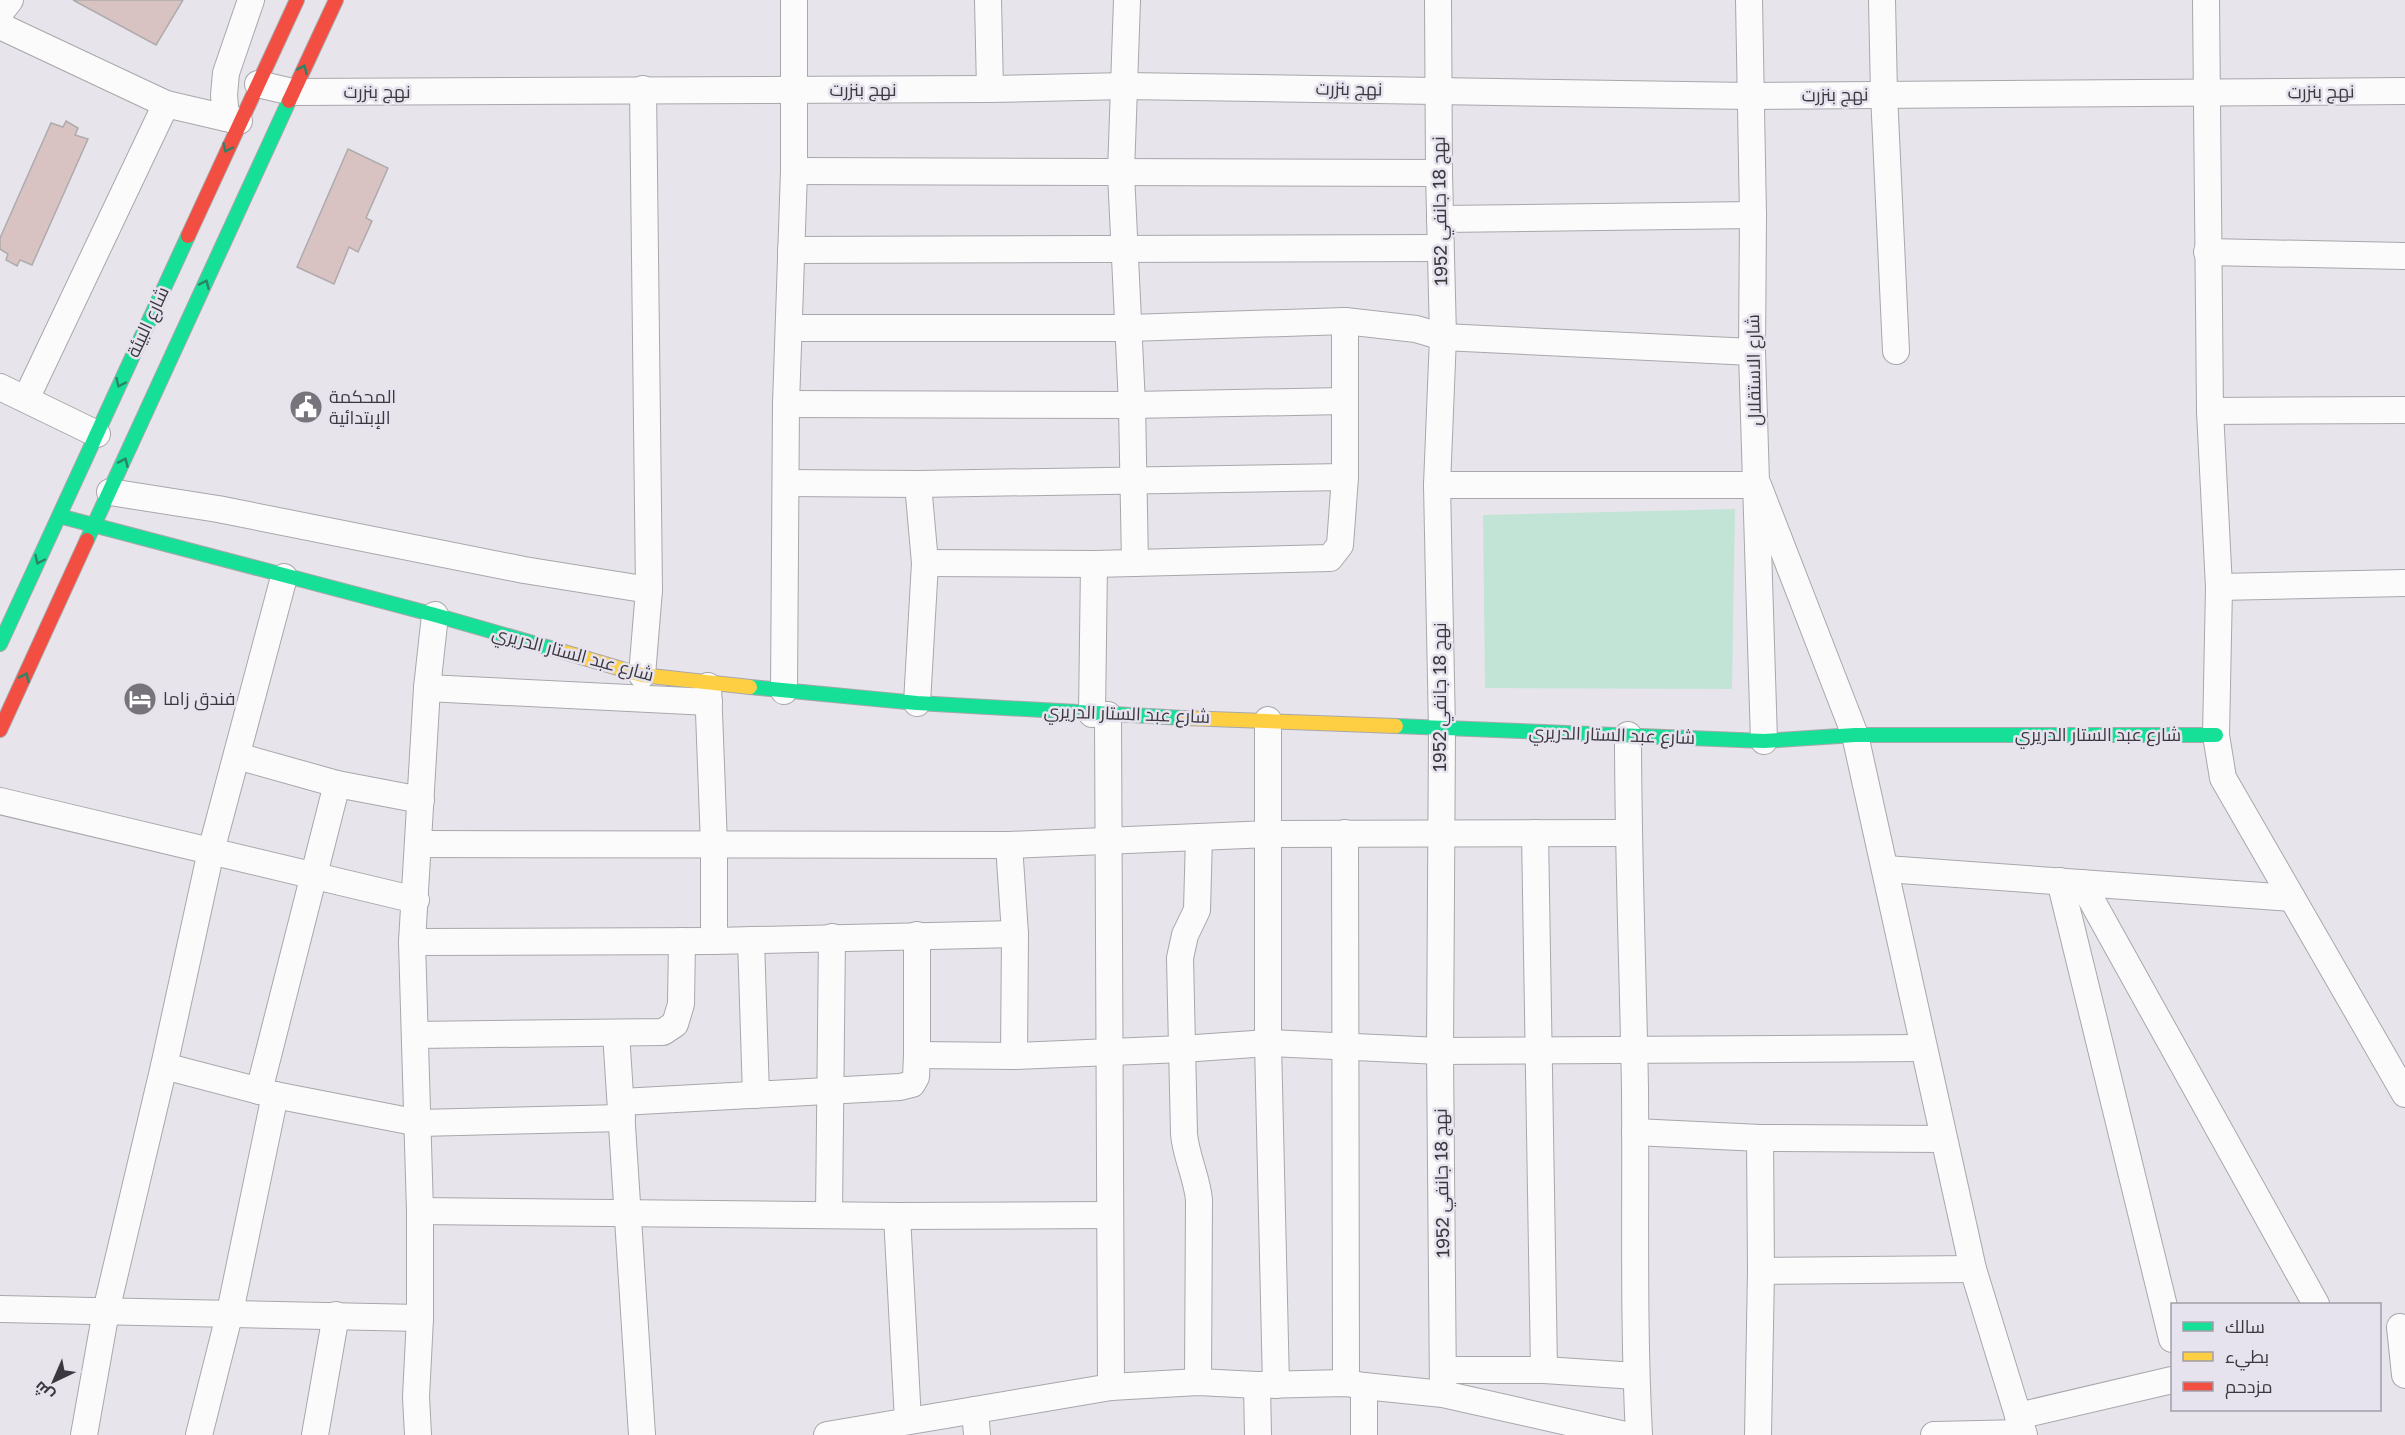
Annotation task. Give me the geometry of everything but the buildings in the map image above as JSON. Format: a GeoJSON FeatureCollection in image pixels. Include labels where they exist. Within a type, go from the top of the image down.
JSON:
{"type":"FeatureCollection","features":[{"type":"Feature","properties":{"kind":"street"},"geometry":{"type":"LineString","coordinates":[[0,13],[10,0]]}},
{"type":"Feature","properties":{"kind":"street"},"geometry":{"type":"LineString","coordinates":[[233,119],[224,95],[226,73],[251,0]]}},
{"type":"Feature","properties":{"kind":"street","name":"شارع البيئة"},"geometry":{"type":"LineString","coordinates":[[0,644],[13,628],[59,516],[97,434],[233,119],[258,84],[297,0]]}},
{"type":"Feature","properties":{"kind":"street"},"geometry":{"type":"LineString","coordinates":[[0,730],[336,0]]}},
{"type":"Feature","properties":{"kind":"street"},"geometry":{"type":"LineString","coordinates":[[783,691],[787,483],[786,404],[794,171],[794,0]]}},
{"type":"Feature","properties":{"kind":"street"},"geometry":{"type":"LineString","coordinates":[[988,0],[990,89]]}},
{"type":"Feature","properties":{"kind":"street"},"geometry":{"type":"LineString","coordinates":[[1127,0],[1120,172],[1126,249],[1132,405],[1135,563]]}},
{"type":"Feature","properties":{"kind":"street","name":"نهج 18 جانفي 1952"},"geometry":{"type":"LineString","coordinates":[[1438,0],[1443,337],[1437,485],[1442,729],[1440,1051],[1444,1382]]}},
{"type":"Feature","properties":{"kind":"street","name":"شارع الاستقلال"},"geometry":{"type":"LineString","coordinates":[[1749,0],[1754,215],[1752,352],[1758,485],[1764,741]]}},
{"type":"Feature","properties":{"kind":"street"},"geometry":{"type":"LineString","coordinates":[[1882,0],[1896,351]]}},
{"type":"Feature","properties":{"kind":"street"},"geometry":{"type":"LineString","coordinates":[[2206,0],[2210,411],[2219,587],[2216,735],[2223,778],[2405,1094]]}},
{"type":"Feature","properties":{"kind":"street"},"geometry":{"type":"LineString","coordinates":[[0,26],[166,104],[233,119]]}},
{"type":"Feature","properties":{"kind":"street","name":"نهج بنزرت"},"geometry":{"type":"LineString","coordinates":[[258,84],[292,92],[990,89],[1125,86],[1750,96],[2405,91]]}},
{"type":"Feature","properties":{"kind":"street"},"geometry":{"type":"LineString","coordinates":[[642,675],[649,590],[643,89]]}},
{"type":"Feature","properties":{"kind":"street"},"geometry":{"type":"LineString","coordinates":[[26,399],[166,104]]}},
{"type":"Feature","properties":{"kind":"street"},"geometry":{"type":"LineString","coordinates":[[794,171],[1439,173]]}},
{"type":"Feature","properties":{"kind":"street"},"geometry":{"type":"LineString","coordinates":[[1440,219],[1754,215]]}},
{"type":"Feature","properties":{"kind":"street"},"geometry":{"type":"LineString","coordinates":[[791,250],[1440,248]]}},
{"type":"Feature","properties":{"kind":"street"},"geometry":{"type":"LineString","coordinates":[[2207,252],[2405,256]]}},
{"type":"Feature","properties":{"kind":"street"},"geometry":{"type":"LineString","coordinates":[[789,328],[1129,328],[1345,321],[1416,329],[1443,337],[1752,352]]}},
{"type":"Feature","properties":{"kind":"street"},"geometry":{"type":"LineString","coordinates":[[925,563],[1094,564],[1330,558],[1340,545],[1345,477],[1345,321]]}},
{"type":"Feature","properties":{"kind":"street"},"geometry":{"type":"LineString","coordinates":[[0,387],[97,434]]}},
{"type":"Feature","properties":{"kind":"street"},"geometry":{"type":"LineString","coordinates":[[786,404],[1132,405],[1344,401]]}},
{"type":"Feature","properties":{"kind":"street"},"geometry":{"type":"LineString","coordinates":[[2210,411],[2405,410]]}},
{"type":"Feature","properties":{"kind":"street"},"geometry":{"type":"LineString","coordinates":[[787,483],[918,484],[1345,477]]}},
{"type":"Feature","properties":{"kind":"street"},"geometry":{"type":"LineString","coordinates":[[917,703],[925,563],[918,484]]}},
{"type":"Feature","properties":{"kind":"street"},"geometry":{"type":"LineString","coordinates":[[1437,485],[1758,485],[1855,735],[1973,1269],[2022,1428]]}},
{"type":"Feature","properties":{"kind":"street"},"geometry":{"type":"LineString","coordinates":[[110,492],[218,508],[524,570],[649,590]]}},
{"type":"Feature","properties":{"kind":"street","name":"شارع عبد الستار الدريري"},"geometry":{"type":"LineString","coordinates":[[59,516],[435,615],[708,693],[783,691],[917,703],[1100,714],[1764,741],[1855,735],[2216,735]]}},
{"type":"Feature","properties":{"kind":"street"},"geometry":{"type":"LineString","coordinates":[[1094,564],[1100,714],[1109,840],[1111,1387]]}},
{"type":"Feature","properties":{"kind":"street"},"geometry":{"type":"LineString","coordinates":[[84,1435],[106,1311],[164,1066],[211,851],[284,577]]}},
{"type":"Feature","properties":{"kind":"street"},"geometry":{"type":"LineString","coordinates":[[2219,587],[2405,583]]}},
{"type":"Feature","properties":{"kind":"street"},"geometry":{"type":"LineString","coordinates":[[418,1435],[416,1397],[420,1318],[419,1123],[412,942],[427,688],[435,615]]}},
{"type":"Feature","properties":{"kind":"street"},"geometry":{"type":"LineString","coordinates":[[13,628],[44,637]]}},
{"type":"Feature","properties":{"kind":"street"},"geometry":{"type":"LineString","coordinates":[[427,688],[708,693],[714,845],[714,941]]}},
{"type":"Feature","properties":{"kind":"street"},"geometry":{"type":"LineString","coordinates":[[1258,1435],[1266,1385],[1268,720]]}},
{"type":"Feature","properties":{"kind":"street"},"geometry":{"type":"LineString","coordinates":[[1628,735],[1628,833],[1634,1050],[1636,1376],[1639,1435]]}},
{"type":"Feature","properties":{"kind":"street"},"geometry":{"type":"LineString","coordinates":[[237,756],[337,784],[421,800]]}},
{"type":"Feature","properties":{"kind":"street"},"geometry":{"type":"LineString","coordinates":[[199,1435],[230,1312],[267,1093],[314,876],[337,784]]}},
{"type":"Feature","properties":{"kind":"street"},"geometry":{"type":"LineString","coordinates":[[0,801],[416,900]]}},
{"type":"Feature","properties":{"kind":"street"},"geometry":{"type":"LineString","coordinates":[[1345,833],[1345,1047],[1355,1384],[1364,1435]]}},
{"type":"Feature","properties":{"kind":"street"},"geometry":{"type":"LineString","coordinates":[[1535,833],[1544,1370]]}},
{"type":"Feature","properties":{"kind":"street"},"geometry":{"type":"LineString","coordinates":[[419,844],[1009,845],[1269,834],[1628,833]]}},
{"type":"Feature","properties":{"kind":"street"},"geometry":{"type":"LineString","coordinates":[[1198,1382],[1199,1200],[1198,1186],[1185,1147],[1180,958],[1185,935],[1197,910],[1199,837]]}},
{"type":"Feature","properties":{"kind":"street"},"geometry":{"type":"LineString","coordinates":[[1009,845],[1015,934],[1014,1056]]}},
{"type":"Feature","properties":{"kind":"street"},"geometry":{"type":"LineString","coordinates":[[1886,869],[2292,898]]}},
{"type":"Feature","properties":{"kind":"street"},"geometry":{"type":"LineString","coordinates":[[2071,882],[2315,1303]]}},
{"type":"Feature","properties":{"kind":"street"},"geometry":{"type":"LineString","coordinates":[[2071,882],[2171,1334]]}},
{"type":"Feature","properties":{"kind":"street"},"geometry":{"type":"LineString","coordinates":[[412,942],[714,941],[1015,934]]}},
{"type":"Feature","properties":{"kind":"street"},"geometry":{"type":"LineString","coordinates":[[164,1066],[267,1093],[419,1123],[621,1110],[756,1095],[909,1086],[916,1077],[918,935]]}},
{"type":"Feature","properties":{"kind":"street"},"geometry":{"type":"LineString","coordinates":[[829,1214],[832,937]]}},
{"type":"Feature","properties":{"kind":"street"},"geometry":{"type":"LineString","coordinates":[[751,940],[756,1095]]}},
{"type":"Feature","properties":{"kind":"street"},"geometry":{"type":"LineString","coordinates":[[415,1035],[663,1032],[675,1024],[681,1004],[682,941]]}},
{"type":"Feature","properties":{"kind":"street"},"geometry":{"type":"LineString","coordinates":[[616,1033],[642,1435]]}},
{"type":"Feature","properties":{"kind":"street"},"geometry":{"type":"LineString","coordinates":[[917,1055],[1014,1056],[1268,1043],[1440,1051],[1923,1048]]}},
{"type":"Feature","properties":{"kind":"street"},"geometry":{"type":"LineString","coordinates":[[1635,1132],[1760,1138],[1943,1139]]}},
{"type":"Feature","properties":{"kind":"street"},"geometry":{"type":"LineString","coordinates":[[1758,1435],[1761,1271],[1760,1138]]}},
{"type":"Feature","properties":{"kind":"street"},"geometry":{"type":"LineString","coordinates":[[420,1211],[897,1216],[1110,1215]]}},
{"type":"Feature","properties":{"kind":"street"},"geometry":{"type":"LineString","coordinates":[[897,1216],[908,1421]]}},
{"type":"Feature","properties":{"kind":"street"},"geometry":{"type":"LineString","coordinates":[[1761,1271],[1973,1269]]}},
{"type":"Feature","properties":{"kind":"street"},"geometry":{"type":"LineString","coordinates":[[1,1315],[106,1311],[420,1318]]}},
{"type":"Feature","properties":{"kind":"street"},"geometry":{"type":"LineString","coordinates":[[315,1435],[336,1315]]}},
{"type":"Feature","properties":{"kind":"street"},"geometry":{"type":"LineString","coordinates":[[2395,1328],[2405,1375]]}},
{"type":"Feature","properties":{"kind":"street"},"geometry":{"type":"LineString","coordinates":[[827,1435],[1111,1387],[1198,1382],[1266,1385],[1444,1382],[1544,1370],[1636,1376]]}},
{"type":"Feature","properties":{"kind":"street"},"geometry":{"type":"LineString","coordinates":[[1934,1435],[2022,1428],[2171,1380]]}},
{"type":"Feature","properties":{"kind":"street"},"geometry":{"type":"LineString","coordinates":[[1444,1382],[1625,1435]]}},
{"type":"Feature","properties":{"kind":"street"},"geometry":{"type":"LineString","coordinates":[[975,1410],[977,1435]]}},
{"type":"Feature","properties":{"kind":"green space"},"geometry":{"type":"Polygon","coordinates":[[[1735,509],[1732,689],[1485,688],[1483,515],[1735,509]]]}},
{"type":"Feature","properties":{"kind":"traffic: fast"},"geometry":{"type":"LineString","coordinates":[[87,540],[289,101]]}},
{"type":"Feature","properties":{"kind":"traffic: fast"},"geometry":{"type":"LineString","coordinates":[[0,644],[188,236]]}},
{"type":"Feature","properties":{"kind":"traffic: fast"},"geometry":{"type":"LineString","coordinates":[[59,516],[435,615],[564,652]]}},
{"type":"Feature","properties":{"kind":"traffic: fast"},"geometry":{"type":"LineString","coordinates":[[750,687],[917,703],[1184,718]]}},
{"type":"Feature","properties":{"kind":"traffic: fast"},"geometry":{"type":"LineString","coordinates":[[1396,726],[1764,741],[1855,735],[2216,735]]}},
{"type":"Feature","properties":{"kind":"traffic: slow"},"geometry":{"type":"LineString","coordinates":[[564,652],[642,675],[750,687]]}},
{"type":"Feature","properties":{"kind":"traffic: slow"},"geometry":{"type":"LineString","coordinates":[[1184,718],[1396,726]]}},
{"type":"Feature","properties":{"kind":"traffic: jam"},"geometry":{"type":"LineString","coordinates":[[188,236],[297,0]]}},
{"type":"Feature","properties":{"kind":"traffic: jam"},"geometry":{"type":"LineString","coordinates":[[289,101],[336,0]]}},
{"type":"Feature","properties":{"kind":"traffic: jam"},"geometry":{"type":"LineString","coordinates":[[0,730],[87,540]]}},
{"type":"Feature","properties":{"kind":"place","name":"المحكمة الإبتدائية"},"geometry":{"type":"Point","coordinates":[306,407]}},
{"type":"Feature","properties":{"kind":"place","name":"فندق زاما"},"geometry":{"type":"Point","coordinates":[140,699]}}]}
